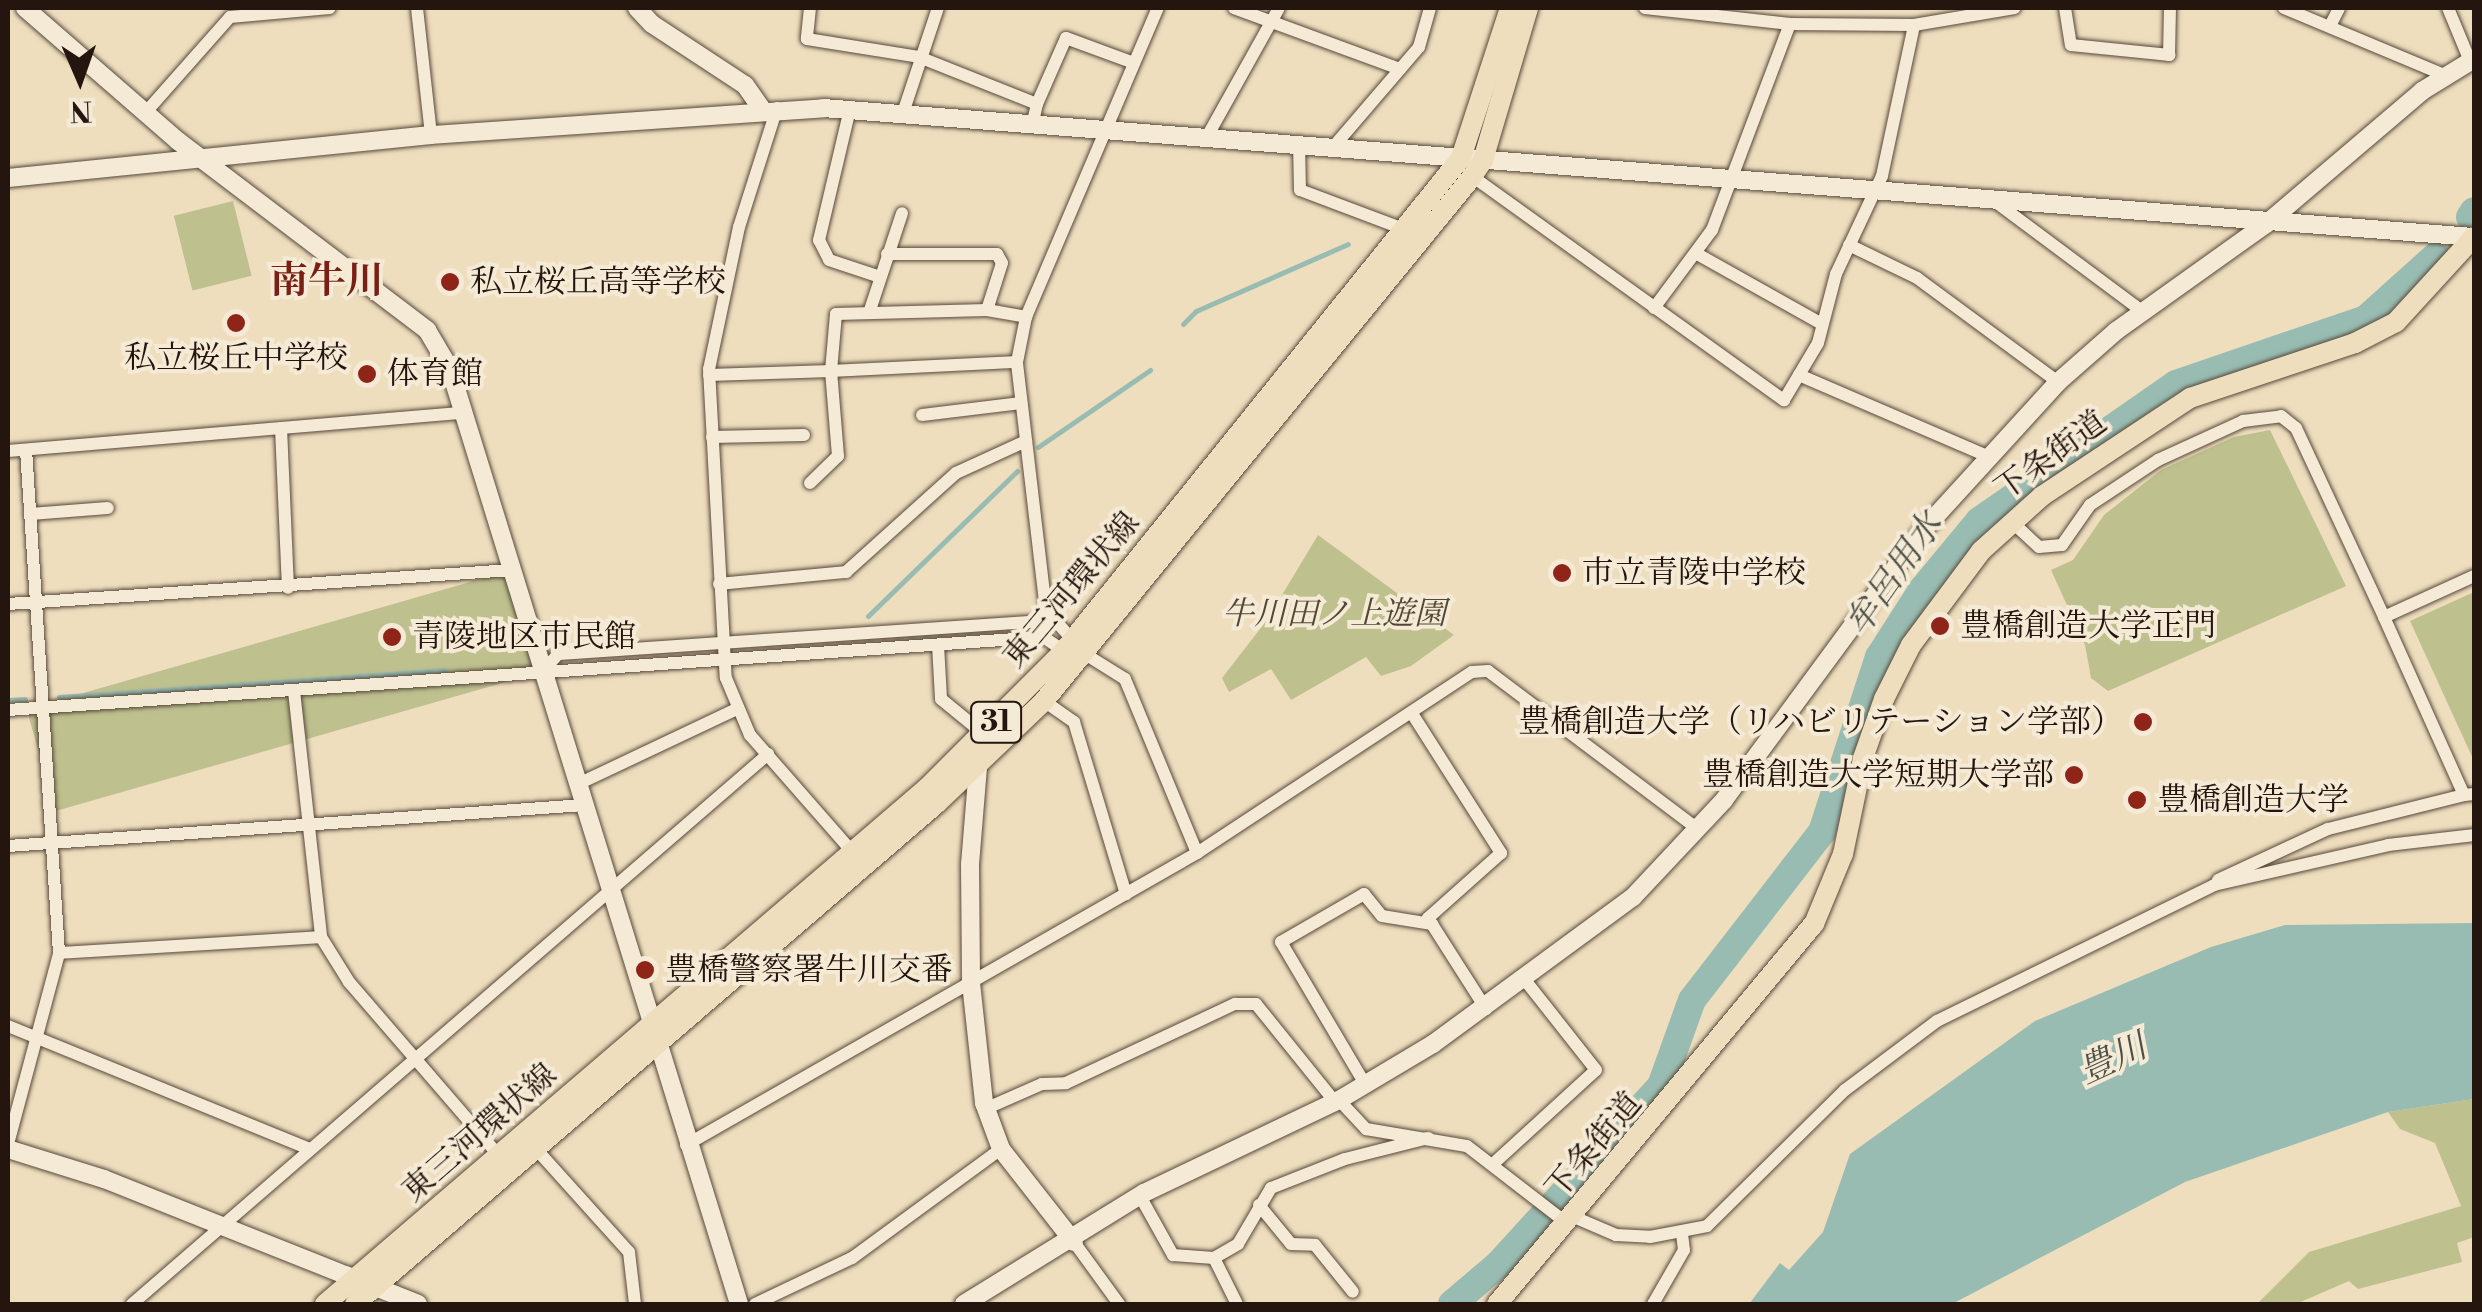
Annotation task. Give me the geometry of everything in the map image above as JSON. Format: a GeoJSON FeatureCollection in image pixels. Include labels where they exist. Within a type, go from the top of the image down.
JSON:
{"type":"FeatureCollection","features":[{"type":"Feature","properties":{"kind":"main road","name":"東三河環状線"},"geometry":{"type":"LineString","coordinates":[[354,1304],[364,1284],[498,1156],[653,1035],[858,860],[979,766],[1044,701],[1073,649],[1461,158],[1510,8]]}},
{"type":"Feature","properties":{"kind":"main road","name":"東三河環状線"},"geometry":{"type":"LineString","coordinates":[[858,860],[1073,649],[1477,169],[1528,8]]}},
{"type":"Feature","properties":{"kind":"main road","name":"下条街道"},"geometry":{"type":"LineString","coordinates":[[1498,1304],[1814,924],[1843,854],[1870,736],[1899,668],[1968,566],[2010,521],[2190,398],[2355,343],[2396,322],[2474,237]]}},
{"type":"Feature","properties":{"kind":"main road","name":"東三河環状線"},"geometry":{"type":"LineString","coordinates":[[325,1304],[364,1284],[537,1150],[653,1035]]}},
{"type":"Feature","properties":{"kind":"street"},"geometry":{"type":"LineString","coordinates":[[25,8],[200,157],[427,330],[450,369],[584,805],[616,892],[686,1145],[740,1304]]}},
{"type":"Feature","properties":{"kind":"street"},"geometry":{"type":"LineString","coordinates":[[146,112],[224,12],[330,8]]}},
{"type":"Feature","properties":{"kind":"street"},"geometry":{"type":"LineString","coordinates":[[416,8],[431,136]]}},
{"type":"Feature","properties":{"kind":"street"},"geometry":{"type":"LineString","coordinates":[[638,8],[652,24],[746,85],[769,109]]}},
{"type":"Feature","properties":{"kind":"street"},"geometry":{"type":"LineString","coordinates":[[810,8],[807,39],[918,58],[1035,113]]}},
{"type":"Feature","properties":{"kind":"street"},"geometry":{"type":"LineString","coordinates":[[903,113],[918,58],[938,8]]}},
{"type":"Feature","properties":{"kind":"street"},"geometry":{"type":"LineString","coordinates":[[1043,637],[1045,615],[1017,362],[1026,317],[1158,8]]}},
{"type":"Feature","properties":{"kind":"street"},"geometry":{"type":"LineString","coordinates":[[1234,8],[1277,13],[1400,69]]}},
{"type":"Feature","properties":{"kind":"street"},"geometry":{"type":"LineString","coordinates":[[1335,146],[1419,47],[1430,8]]}},
{"type":"Feature","properties":{"kind":"street"},"geometry":{"type":"LineString","coordinates":[[1645,8],[1790,24],[1914,25],[2015,8]]}},
{"type":"Feature","properties":{"kind":"street"},"geometry":{"type":"LineString","coordinates":[[2065,8],[2071,45],[2170,55],[2170,8]]}},
{"type":"Feature","properties":{"kind":"street"},"geometry":{"type":"LineString","coordinates":[[2284,8],[2332,24],[2444,75]]}},
{"type":"Feature","properties":{"kind":"street"},"geometry":{"type":"LineString","coordinates":[[2332,24],[2339,8]]}},
{"type":"Feature","properties":{"kind":"street"},"geometry":{"type":"LineString","coordinates":[[964,1304],[1074,1242],[1140,1196],[1365,1084],[1486,1010],[1633,897],[1698,829],[1912,544],[2058,382],[2143,312],[2266,224],[2444,75],[2472,60],[2448,8]]}},
{"type":"Feature","properties":{"kind":"street"},"geometry":{"type":"LineString","coordinates":[[1208,135],[1277,13]]}},
{"type":"Feature","properties":{"kind":"street"},"geometry":{"type":"LineString","coordinates":[[1654,308],[1698,255],[1790,24]]}},
{"type":"Feature","properties":{"kind":"street"},"geometry":{"type":"LineString","coordinates":[[8,178],[431,136],[769,109],[1035,113],[1105,127],[1461,158],[1654,308],[1784,400],[1822,324],[1849,245],[1874,190],[1914,25]]}},
{"type":"Feature","properties":{"kind":"street"},"geometry":{"type":"LineString","coordinates":[[1035,113],[1066,38],[1134,63]]}},
{"type":"Feature","properties":{"kind":"street"},"geometry":{"type":"LineString","coordinates":[[769,109],[739,227],[709,376],[725,658],[737,709],[768,754],[858,860]]}},
{"type":"Feature","properties":{"kind":"street"},"geometry":{"type":"LineString","coordinates":[[850,109],[819,240],[829,260],[880,276]]}},
{"type":"Feature","properties":{"kind":"street"},"geometry":{"type":"LineString","coordinates":[[1299,142],[1300,190],[1404,229]]}},
{"type":"Feature","properties":{"kind":"street"},"geometry":{"type":"LineString","coordinates":[[1477,169],[1874,190],[2266,224],[2474,237]]}},
{"type":"Feature","properties":{"kind":"street"},"geometry":{"type":"LineString","coordinates":[[1992,199],[2143,312]]}},
{"type":"Feature","properties":{"kind":"street"},"geometry":{"type":"LineString","coordinates":[[869,313],[902,213]]}},
{"type":"Feature","properties":{"kind":"street"},"geometry":{"type":"LineString","coordinates":[[1849,245],[1930,286],[2058,382]]}},
{"type":"Feature","properties":{"kind":"street"},"geometry":{"type":"LineString","coordinates":[[887,254],[996,254],[1002,263],[987,310]]}},
{"type":"Feature","properties":{"kind":"street"},"geometry":{"type":"LineString","coordinates":[[1698,255],[1822,324]]}},
{"type":"Feature","properties":{"kind":"street"},"geometry":{"type":"LineString","coordinates":[[810,483],[838,456],[831,371],[836,314],[987,310],[1026,317]]}},
{"type":"Feature","properties":{"kind":"street"},"geometry":{"type":"LineString","coordinates":[[709,376],[1017,362]]}},
{"type":"Feature","properties":{"kind":"street"},"geometry":{"type":"LineString","coordinates":[[1799,375],[1989,457]]}},
{"type":"Feature","properties":{"kind":"street"},"geometry":{"type":"LineString","coordinates":[[922,415],[1021,404]]}},
{"type":"Feature","properties":{"kind":"street"},"geometry":{"type":"LineString","coordinates":[[8,451],[462,413]]}},
{"type":"Feature","properties":{"kind":"street"},"geometry":{"type":"LineString","coordinates":[[2010,521],[2040,547],[2062,545],[2090,505],[2158,460],[2243,421],[2281,416],[2296,428],[2469,795],[2328,830],[2220,876],[2214,885]]}},
{"type":"Feature","properties":{"kind":"street"},"geometry":{"type":"LineString","coordinates":[[280,428],[288,588]]}},
{"type":"Feature","properties":{"kind":"street"},"geometry":{"type":"LineString","coordinates":[[712,437],[804,435]]}},
{"type":"Feature","properties":{"kind":"street"},"geometry":{"type":"LineString","coordinates":[[719,584],[846,572],[956,472],[1026,441]]}},
{"type":"Feature","properties":{"kind":"street"},"geometry":{"type":"LineString","coordinates":[[26,450],[59,953],[8,1146],[225,1226],[418,1304]]}},
{"type":"Feature","properties":{"kind":"street"},"geometry":{"type":"LineString","coordinates":[[30,514],[108,508]]}},
{"type":"Feature","properties":{"kind":"street"},"geometry":{"type":"LineString","coordinates":[[8,604],[512,570]]}},
{"type":"Feature","properties":{"kind":"street"},"geometry":{"type":"LineString","coordinates":[[2384,617],[2474,576]]}},
{"type":"Feature","properties":{"kind":"street"},"geometry":{"type":"LineString","coordinates":[[1045,615],[1073,649]]}},
{"type":"Feature","properties":{"kind":"street"},"geometry":{"type":"LineString","coordinates":[[542,672],[558,654],[1045,615]]}},
{"type":"Feature","properties":{"kind":"street"},"geometry":{"type":"LineString","coordinates":[[8,710],[1043,637],[1125,679],[1197,853]]}},
{"type":"Feature","properties":{"kind":"street"},"geometry":{"type":"LineString","coordinates":[[938,645],[942,699],[974,726],[980,740],[970,864],[971,983],[985,1109],[1001,1149],[1119,1304]]}},
{"type":"Feature","properties":{"kind":"street"},"geometry":{"type":"LineString","coordinates":[[686,1145],[1197,853],[1413,716],[1472,672],[1488,671],[1698,829]]}},
{"type":"Feature","properties":{"kind":"street"},"geometry":{"type":"LineString","coordinates":[[294,692],[304,825],[320,937],[413,1060],[498,1156]]}},
{"type":"Feature","properties":{"kind":"street"},"geometry":{"type":"LineString","coordinates":[[1044,701],[1074,722],[1126,894]]}},
{"type":"Feature","properties":{"kind":"street"},"geometry":{"type":"LineString","coordinates":[[578,784],[737,709]]}},
{"type":"Feature","properties":{"kind":"street"},"geometry":{"type":"LineString","coordinates":[[1413,716],[1501,852],[1428,918],[1486,1010]]}},
{"type":"Feature","properties":{"kind":"street"},"geometry":{"type":"LineString","coordinates":[[132,1304],[413,1060],[616,892],[768,754]]}},
{"type":"Feature","properties":{"kind":"street"},"geometry":{"type":"LineString","coordinates":[[8,846],[584,805]]}},
{"type":"Feature","properties":{"kind":"street"},"geometry":{"type":"LineString","coordinates":[[985,1109],[1042,1084],[1066,1083],[1235,1004],[1256,1004],[1337,1101],[1366,1129],[1467,1146],[1567,1219],[1616,1234],[1682,1233],[1728,1212],[1844,1090],[1938,1021],[2214,885],[2388,845],[2474,835]]}},
{"type":"Feature","properties":{"kind":"street"},"geometry":{"type":"LineString","coordinates":[[1365,1084],[1281,942],[1364,894],[1382,916],[1424,928],[1432,924]]}},
{"type":"Feature","properties":{"kind":"street"},"geometry":{"type":"LineString","coordinates":[[59,953],[320,937]]}},
{"type":"Feature","properties":{"kind":"street"},"geometry":{"type":"LineString","coordinates":[[1493,1164],[1596,1070],[1525,980]]}},
{"type":"Feature","properties":{"kind":"street"},"geometry":{"type":"LineString","coordinates":[[8,1026],[310,1148]]}},
{"type":"Feature","properties":{"kind":"street"},"geometry":{"type":"LineString","coordinates":[[1140,1196],[1173,1255],[1214,1258],[1238,1244],[1259,1206],[1287,1177],[1428,1138]]}},
{"type":"Feature","properties":{"kind":"street"},"geometry":{"type":"LineString","coordinates":[[756,1304],[852,1258],[1001,1149]]}},
{"type":"Feature","properties":{"kind":"street"},"geometry":{"type":"LineString","coordinates":[[537,1150],[629,1252],[634,1304]]}},
{"type":"Feature","properties":{"kind":"street"},"geometry":{"type":"LineString","coordinates":[[1259,1206],[1291,1244],[1315,1245],[1353,1292]]}},
{"type":"Feature","properties":{"kind":"street"},"geometry":{"type":"LineString","coordinates":[[1653,1304],[1684,1250],[1682,1233]]}},
{"type":"Feature","properties":{"kind":"street"},"geometry":{"type":"LineString","coordinates":[[1214,1258],[1237,1304]]}},
{"type":"Feature","properties":{"kind":"green space"},"geometry":{"type":"Polygon","coordinates":[[[233,201],[252,276],[192,290],[174,216],[233,201]]]}},
{"type":"Feature","properties":{"kind":"green space"},"geometry":{"type":"Polygon","coordinates":[[[2270,430],[2346,586],[2108,691],[2091,678],[2085,645],[2051,570],[2073,560],[2104,515],[2161,470],[2234,437],[2270,430]]]}},
{"type":"Feature","properties":{"kind":"green space","name":"牛川田ノ上遊園"},"geometry":{"type":"Polygon","coordinates":[[[1318,535],[1454,635],[1411,666],[1381,676],[1366,657],[1291,700],[1271,669],[1229,692],[1222,678],[1267,620],[1318,535]]]}},
{"type":"Feature","properties":{"kind":"green space"},"geometry":{"type":"Polygon","coordinates":[[[512,570],[541,672],[56,811],[27,709],[512,570]]]}},
{"type":"Feature","properties":{"kind":"green space"},"geometry":{"type":"Polygon","coordinates":[[[2474,592],[2474,761],[2410,621],[2474,592]]]}},
{"type":"Feature","properties":{"kind":"green space"},"geometry":{"type":"Polygon","coordinates":[[[2474,1099],[2474,1237],[2457,1243],[2462,1262],[2358,1289],[2349,1281],[2296,1304],[2257,1304],[2309,1252],[2461,1206],[2435,1143],[2400,1129],[2388,1112],[2474,1099]]]}},
{"type":"Feature","properties":{"kind":"water","name":"豊川"},"geometry":{"type":"Polygon","coordinates":[[[2474,923],[2474,1099],[2388,1112],[2185,1182],[1952,1304],[1749,1304],[1780,1263],[1789,1270],[1823,1232],[1850,1154],[2035,1021],[2211,947],[2285,925],[2474,923]]]}},
{"type":"Feature","properties":{"kind":"waterway","name":"牟呂用水"},"geometry":{"type":"LineString","coordinates":[[2470,217],[2474,211]]}},
{"type":"Feature","properties":{"kind":"waterway"},"geometry":{"type":"LineString","coordinates":[[1183,324],[1196,311],[1348,244]]}},
{"type":"Feature","properties":{"kind":"waterway","name":"牟呂用水"},"geometry":{"type":"LineString","coordinates":[[1452,1304],[1499,1264],[1661,1086],[1692,1000],[1822,832],[1879,657],[1922,590],[1979,521],[2176,384],[2366,319],[2436,256]]}},
{"type":"Feature","properties":{"kind":"waterway"},"geometry":{"type":"LineString","coordinates":[[1038,447],[1150,370]]}},
{"type":"Feature","properties":{"kind":"waterway"},"geometry":{"type":"LineString","coordinates":[[868,616],[1017,471]]}},
{"type":"Feature","properties":{"kind":"waterway"},"geometry":{"type":"LineString","coordinates":[[59,697],[444,670]]}},
{"type":"Feature","properties":{"kind":"waterway"},"geometry":{"type":"LineString","coordinates":[[8,700],[25,699]]}},
{"type":"Feature","properties":{"kind":"place","name":"私立桜丘高等学校"},"geometry":{"type":"Point","coordinates":[450,282]}},
{"type":"Feature","properties":{"kind":"place","name":"私立桜丘中学校"},"geometry":{"type":"Point","coordinates":[236,323]}},
{"type":"Feature","properties":{"kind":"place","name":"体育館"},"geometry":{"type":"Point","coordinates":[367,374]}},
{"type":"Feature","properties":{"kind":"place","name":"市立青陵中学校"},"geometry":{"type":"Point","coordinates":[1562,573]}},
{"type":"Feature","properties":{"kind":"place","name":"豊橋創造大学正門"},"geometry":{"type":"Point","coordinates":[1940,626]}},
{"type":"Feature","properties":{"kind":"place","name":"青陵地区市民館"},"geometry":{"type":"Point","coordinates":[392,637]}},
{"type":"Feature","properties":{"kind":"place","name":"豊橋創造大学（リハビリテーション学部）"},"geometry":{"type":"Point","coordinates":[2143,722]}},
{"type":"Feature","properties":{"kind":"place","name":"豊橋創造大学短期大学部"},"geometry":{"type":"Point","coordinates":[2074,775]}},
{"type":"Feature","properties":{"kind":"place","name":"豊橋創造大学"},"geometry":{"type":"Point","coordinates":[2137,800]}},
{"type":"Feature","properties":{"kind":"place","name":"豊橋警察署牛川交番"},"geometry":{"type":"Point","coordinates":[645,970]}},
{"type":"Feature","properties":{"kind":"district","name":"南牛川"},"geometry":{"type":"Point","coordinates":[327,282]}}]}
